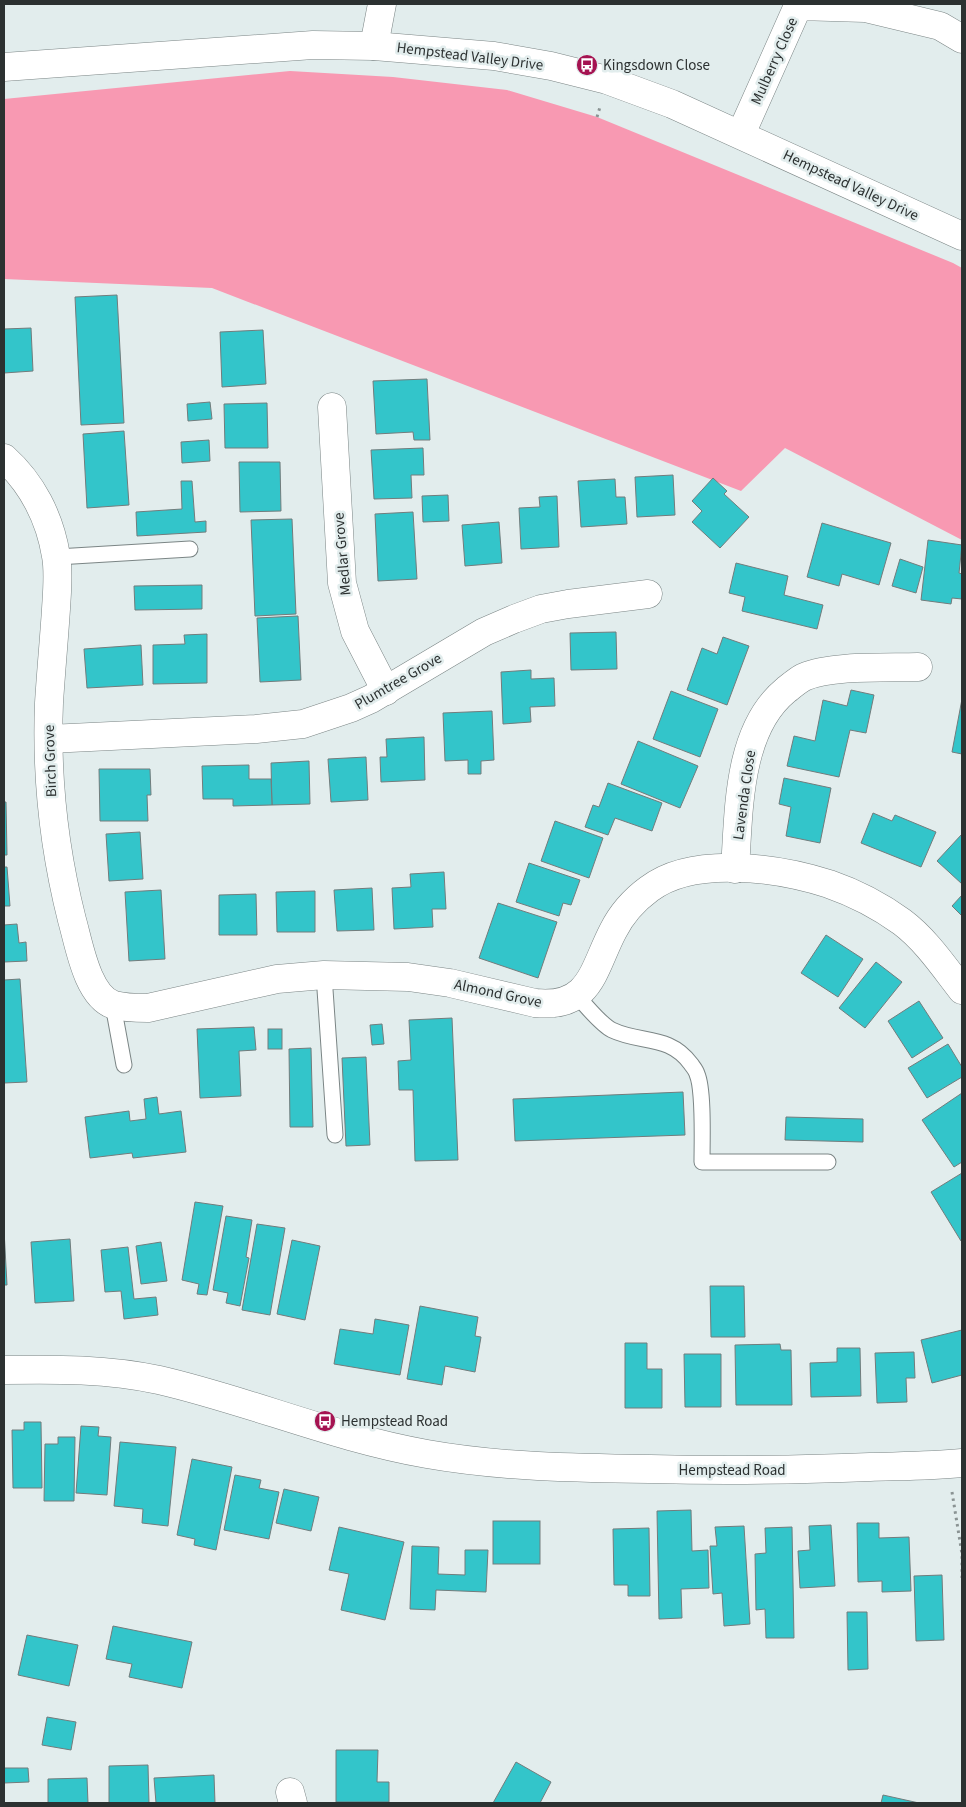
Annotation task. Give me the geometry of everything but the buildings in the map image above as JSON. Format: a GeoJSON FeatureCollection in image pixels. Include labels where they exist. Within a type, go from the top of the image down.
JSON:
{"type":"FeatureCollection","features":[{"type":"Feature","properties":{"kind":"street"},"geometry":{"type":"LineString","coordinates":[[374,46],[382,4]]}},
{"type":"Feature","properties":{"kind":"street","name":"Mulberry Close"},"geometry":{"type":"LineString","coordinates":[[742,134],[798,6],[865,8],[940,26],[962,39]]}},
{"type":"Feature","properties":{"kind":"street","name":"Hempstead Valley Drive"},"geometry":{"type":"LineString","coordinates":[[4,67],[313,45],[436,50],[494,56],[551,66],[607,80],[672,104],[742,134],[962,236]]}},
{"type":"Feature","properties":{"kind":"street","name":"Medlar Grove"},"geometry":{"type":"LineString","coordinates":[[332,407],[342,583],[355,631],[386,691]]}},
{"type":"Feature","properties":{"kind":"street","name":"Birch Grove"},"geometry":{"type":"LineString","coordinates":[[4,458],[37,498],[45,516],[57,557],[57,597],[49,703],[51,800],[55,836],[63,886],[88,974],[94,989],[113,1005]]}},
{"type":"Feature","properties":{"kind":"street","name":"Plumtree Grove"},"geometry":{"type":"LineString","coordinates":[[49,739],[256,729],[302,724],[351,708],[386,691],[484,632],[514,619],[541,609],[648,594]]}},
{"type":"Feature","properties":{"kind":"street","name":"Lavenda Close"},"geometry":{"type":"LineString","coordinates":[[735,869],[741,791],[747,757],[754,734],[764,714],[776,698],[804,677],[824,672],[847,669],[918,666]]}},
{"type":"Feature","properties":{"kind":"street","name":"Almond Grove"},"geometry":{"type":"LineString","coordinates":[[113,1005],[129,1008],[148,1008],[277,979],[324,975],[408,977],[450,983],[547,1004],[558,1003],[576,995],[586,987],[619,921],[650,888],[660,881],[676,875],[714,868],[784,873],[828,884],[856,895],[882,908],[904,924],[925,944],[962,990]]}},
{"type":"Feature","properties":{"kind":"street","name":"Hempstead Road"},"geometry":{"type":"LineString","coordinates":[[4,1370],[77,1369],[157,1380],[238,1402],[354,1439],[428,1454],[481,1461],[539,1465],[722,1471],[955,1464]]}},
{"type":"Feature","properties":{"kind":"lane"},"geometry":{"type":"LineString","coordinates":[[57,557],[190,549]]}},
{"type":"Feature","properties":{"kind":"lane"},"geometry":{"type":"LineString","coordinates":[[324,975],[335,1135]]}},
{"type":"Feature","properties":{"kind":"lane"},"geometry":{"type":"LineString","coordinates":[[576,995],[609,1029],[626,1036],[656,1040],[672,1046],[689,1061],[697,1074],[700,1089],[702,1162],[828,1162]]}},
{"type":"Feature","properties":{"kind":"lane"},"geometry":{"type":"LineString","coordinates":[[113,1005],[124,1065]]}},
{"type":"Feature","properties":{"kind":"path"},"geometry":{"type":"LineString","coordinates":[[955,1464],[962,1578]]}},
{"type":"Feature","properties":{"kind":"shaded area"},"geometry":{"type":"Polygon","coordinates":[[[290,71],[393,77],[507,90],[597,117],[962,268],[962,540],[785,448],[741,491],[212,288],[4,279],[4,99],[290,71]]]}},
{"type":"Feature","properties":{"kind":"place","name":"Kingsdown Close"},"geometry":{"type":"Point","coordinates":[587,65]}},
{"type":"Feature","properties":{"kind":"place","name":"Hempstead Road"},"geometry":{"type":"Point","coordinates":[325,1421]}}]}
